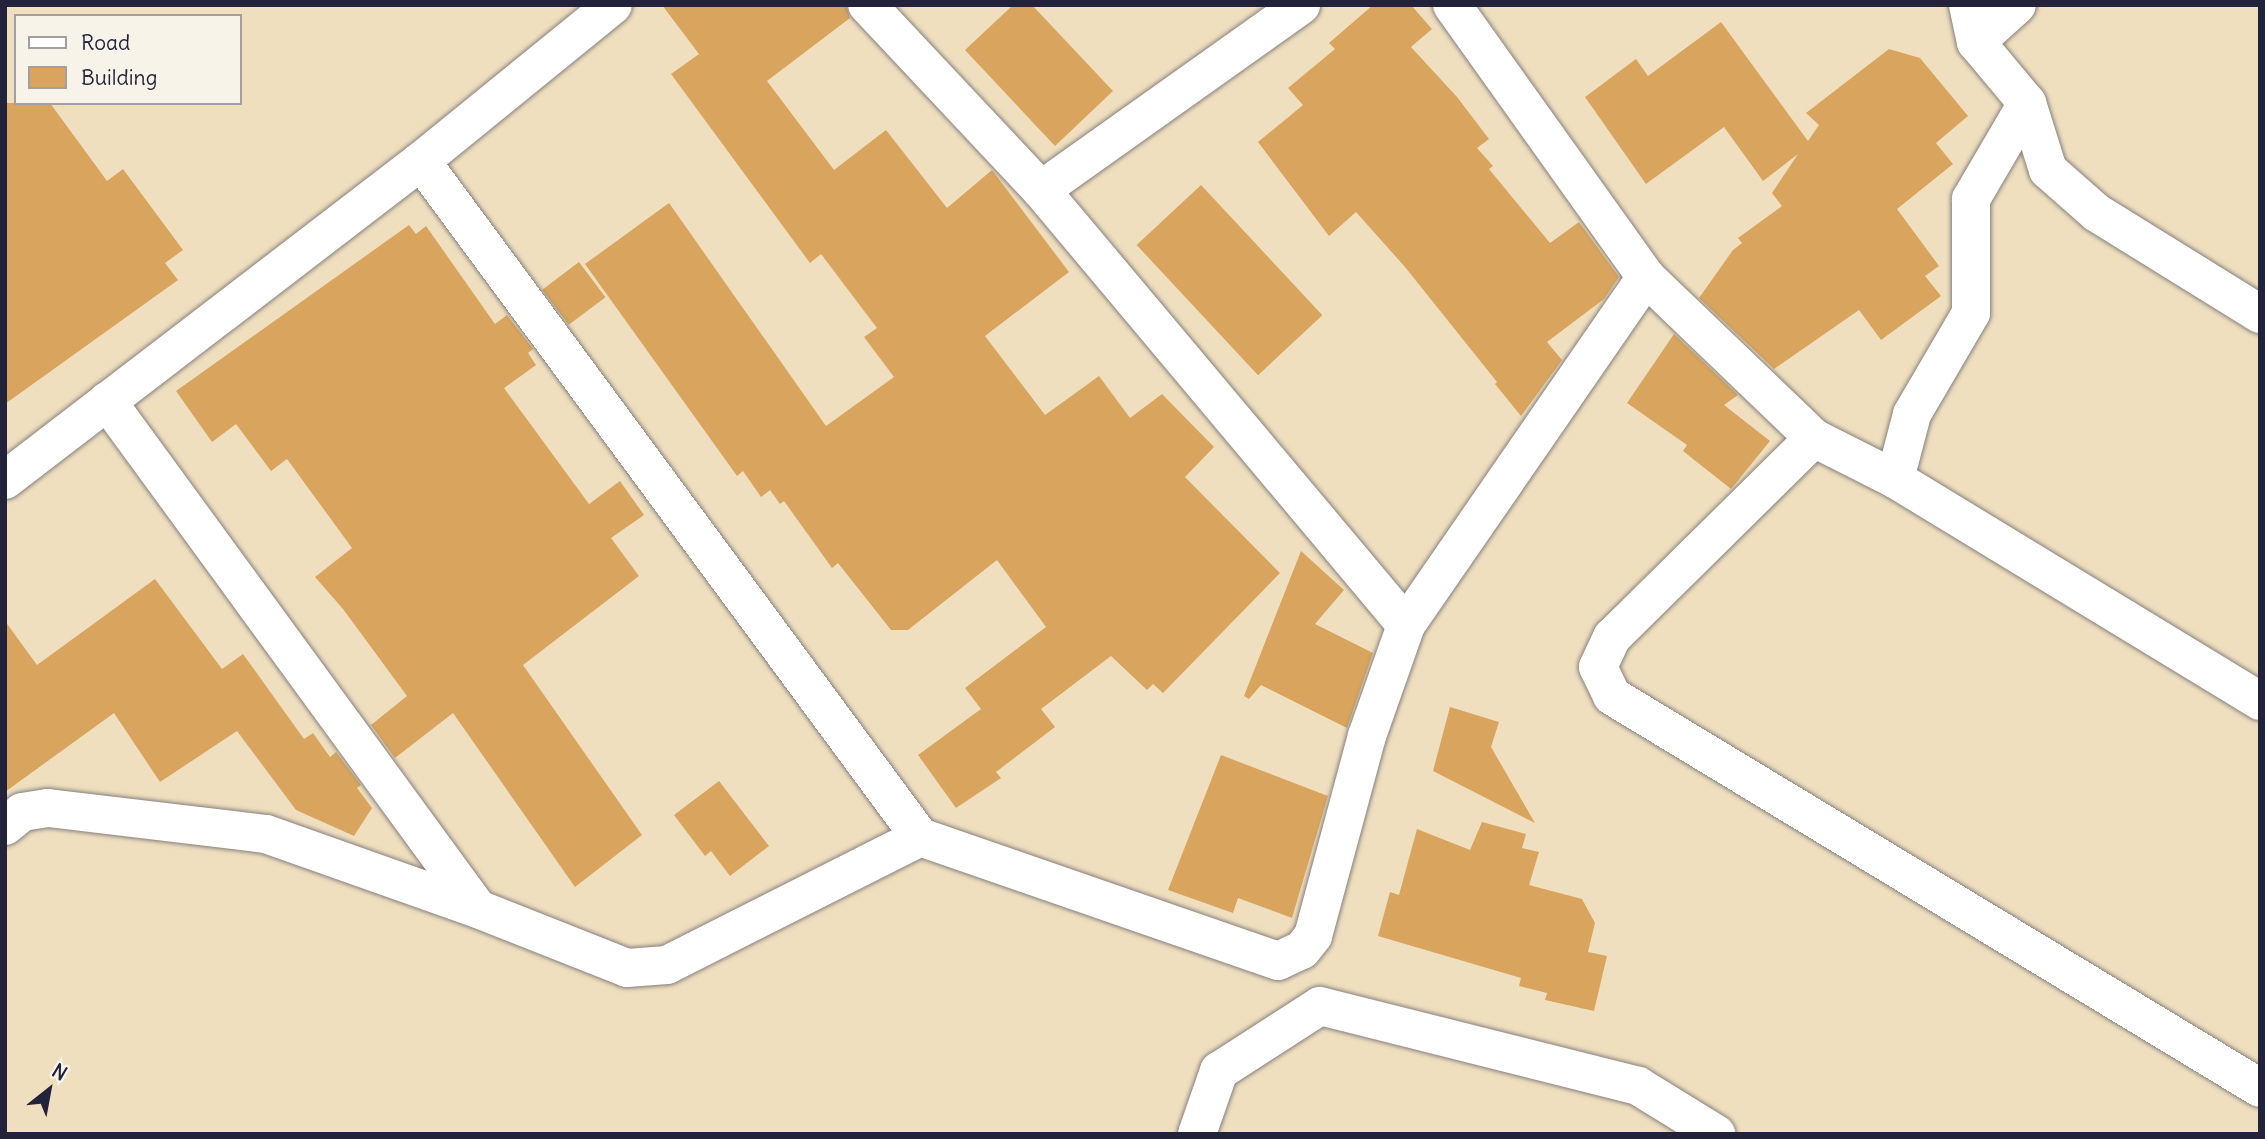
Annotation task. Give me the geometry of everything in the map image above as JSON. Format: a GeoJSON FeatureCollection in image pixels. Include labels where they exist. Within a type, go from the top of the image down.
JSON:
{"type":"FeatureCollection","features":[{"type":"Feature","properties":{"kind":"street"},"geometry":{"type":"LineString","coordinates":[[5,480],[421,161],[613,5]]}},
{"type":"Feature","properties":{"kind":"street"},"geometry":{"type":"LineString","coordinates":[[867,5],[1041,190],[1406,625]]}},
{"type":"Feature","properties":{"kind":"street"},"geometry":{"type":"LineString","coordinates":[[1041,190],[1301,5]]}},
{"type":"Feature","properties":{"kind":"street"},"geometry":{"type":"LineString","coordinates":[[1452,5],[1646,277],[1814,438],[1895,479],[2260,701]]}},
{"type":"Feature","properties":{"kind":"street"},"geometry":{"type":"LineString","coordinates":[[1968,5],[1976,42],[2027,103],[2048,170],[2097,213],[2260,314]]}},
{"type":"Feature","properties":{"kind":"street"},"geometry":{"type":"LineString","coordinates":[[1976,42],[2017,5]]}},
{"type":"Feature","properties":{"kind":"street"},"geometry":{"type":"LineString","coordinates":[[1895,479],[1912,414],[1971,313],[1971,199],[2027,103]]}},
{"type":"Feature","properties":{"kind":"street"},"geometry":{"type":"LineString","coordinates":[[421,161],[920,837],[1278,961],[1302,950],[1313,936],[1367,736],[1406,625],[1646,277]]}},
{"type":"Feature","properties":{"kind":"street"},"geometry":{"type":"LineString","coordinates":[[107,401],[478,909]]}},
{"type":"Feature","properties":{"kind":"street"},"geometry":{"type":"LineString","coordinates":[[1814,438],[1612,637],[1598,667],[1612,696],[2260,1088]]}},
{"type":"Feature","properties":{"kind":"street"},"geometry":{"type":"LineString","coordinates":[[5,826],[22,812],[48,808],[266,834],[478,909],[627,968],[667,965],[920,837]]}},
{"type":"Feature","properties":{"kind":"street"},"geometry":{"type":"LineString","coordinates":[[1197,1134],[1219,1071],[1320,1006],[1639,1086],[1716,1134]]}},
{"type":"Feature","properties":{"kind":"building"},"geometry":{"type":"Polygon","coordinates":[[[662,5],[846,5],[850,18],[767,81],[834,170],[886,130],[947,208],[992,170],[1069,272],[985,336],[1045,415],[1099,376],[1130,418],[1162,394],[1214,447],[1185,477],[1280,573],[1163,693],[1153,684],[1147,690],[1111,656],[1041,709],[1055,727],[996,772],[1001,778],[956,808],[918,755],[981,709],[965,688],[1046,627],[997,560],[908,630],[891,630],[838,563],[832,568],[784,501],[780,504],[770,490],[761,497],[743,471],[737,476],[585,264],[669,203],[826,426],[894,377],[864,337],[877,328],[821,254],[810,263],[671,74],[699,54],[662,5]]]}},
{"type":"Feature","properties":{"kind":"building"},"geometry":{"type":"Polygon","coordinates":[[[1013,5],[1032,5],[1113,91],[1055,146],[965,50],[1013,5]]]}},
{"type":"Feature","properties":{"kind":"building"},"geometry":{"type":"Polygon","coordinates":[[[1373,5],[1411,5],[1432,29],[1411,47],[1457,97],[1489,139],[1477,148],[1493,166],[1489,169],[1550,243],[1579,222],[1619,277],[1604,299],[1547,342],[1562,360],[1521,416],[1405,267],[1356,212],[1329,236],[1258,142],[1303,105],[1288,88],[1335,49],[1329,43],[1373,5]]]}},
{"type":"Feature","properties":{"kind":"building"},"geometry":{"type":"Polygon","coordinates":[[[1721,22],[1808,141],[1819,125],[1806,113],[1889,49],[1920,58],[1968,116],[1936,143],[1953,164],[1897,209],[1939,266],[1925,276],[1941,296],[1881,340],[1859,310],[1774,369],[1699,298],[1733,250],[1742,243],[1738,238],[1782,206],[1772,193],[1798,154],[1763,181],[1724,127],[1646,184],[1585,97],[1636,59],[1648,76],[1721,22]]]}},
{"type":"Feature","properties":{"kind":"building"},"geometry":{"type":"Polygon","coordinates":[[[5,103],[51,105],[107,181],[123,169],[183,250],[165,263],[178,280],[5,404],[5,103]]]}},
{"type":"Feature","properties":{"kind":"building"},"geometry":{"type":"Polygon","coordinates":[[[1201,185],[1322,315],[1258,375],[1137,245],[1201,185]]]}},
{"type":"Feature","properties":{"kind":"building"},"geometry":{"type":"Polygon","coordinates":[[[409,225],[416,234],[426,226],[495,324],[507,315],[533,349],[528,353],[536,365],[504,388],[589,504],[620,481],[644,515],[611,538],[639,576],[523,665],[642,835],[575,887],[453,713],[395,758],[371,725],[407,696],[343,609],[315,577],[352,548],[287,459],[271,471],[236,424],[212,442],[176,391],[409,225]]]}},
{"type":"Feature","properties":{"kind":"building"},"geometry":{"type":"Polygon","coordinates":[[[579,262],[605,297],[569,325],[542,290],[579,262]]]}},
{"type":"Feature","properties":{"kind":"building"},"geometry":{"type":"Polygon","coordinates":[[[1674,334],[1738,395],[1724,405],[1770,441],[1731,489],[1683,451],[1687,445],[1627,403],[1674,334]]]}},
{"type":"Feature","properties":{"kind":"building"},"geometry":{"type":"Polygon","coordinates":[[[1301,551],[1344,590],[1315,624],[1373,653],[1347,728],[1261,685],[1249,699],[1244,696],[1301,551]]]}},
{"type":"Feature","properties":{"kind":"building"},"geometry":{"type":"Polygon","coordinates":[[[155,579],[222,669],[243,654],[304,739],[313,733],[330,757],[336,752],[361,785],[357,788],[372,808],[354,836],[296,810],[237,731],[160,782],[114,713],[5,792],[5,621],[37,665],[155,579]]]}},
{"type":"Feature","properties":{"kind":"building"},"geometry":{"type":"Polygon","coordinates":[[[1450,707],[1499,722],[1491,747],[1535,823],[1433,771],[1450,707]]]}},
{"type":"Feature","properties":{"kind":"building"},"geometry":{"type":"Polygon","coordinates":[[[1221,755],[1328,796],[1292,918],[1238,898],[1233,913],[1168,890],[1221,755]]]}},
{"type":"Feature","properties":{"kind":"building"},"geometry":{"type":"Polygon","coordinates":[[[719,781],[769,846],[730,876],[711,851],[705,856],[674,815],[719,781]]]}},
{"type":"Feature","properties":{"kind":"building"},"geometry":{"type":"Polygon","coordinates":[[[1482,822],[1526,834],[1522,848],[1539,852],[1529,885],[1582,899],[1595,923],[1588,952],[1607,956],[1594,1011],[1545,1000],[1547,993],[1519,986],[1521,978],[1378,936],[1390,892],[1399,895],[1417,829],[1470,850],[1482,822]]]}}]}
